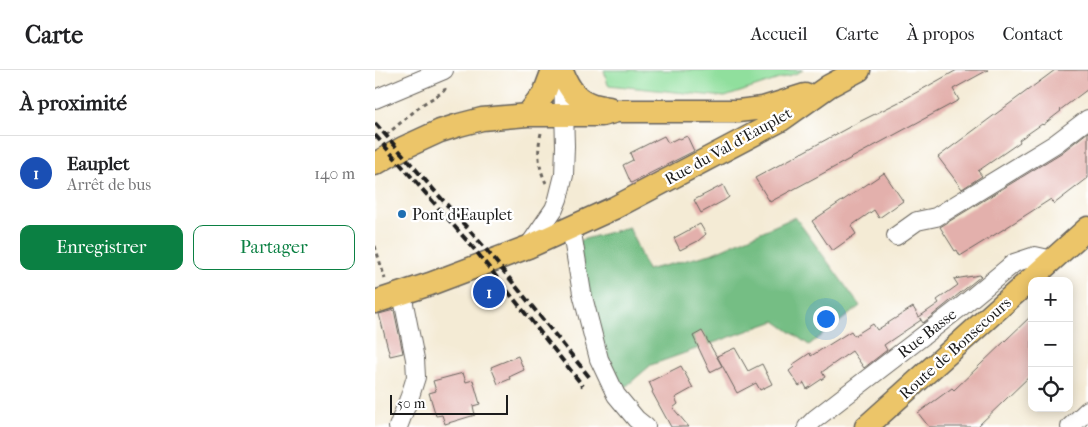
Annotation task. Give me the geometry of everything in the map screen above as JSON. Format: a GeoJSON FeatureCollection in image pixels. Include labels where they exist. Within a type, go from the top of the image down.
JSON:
{"type":"FeatureCollection","features":[{"type":"Feature","properties":{"kind":"main road"},"geometry":{"type":"LineString","coordinates":[[829,86],[859,70]]}},
{"type":"Feature","properties":{"kind":"main road"},"geometry":{"type":"LineString","coordinates":[[527,115],[559,72],[572,92],[581,99],[617,111]]}},
{"type":"Feature","properties":{"kind":"main road","name":"Rue du Val d'Eauplet"},"geometry":{"type":"LineString","coordinates":[[375,164],[439,131],[483,119],[527,115],[602,114],[617,111],[738,111],[763,108],[829,86]]}},
{"type":"Feature","properties":{"kind":"main road","name":"Rue du Val d'Eauplet"},"geometry":{"type":"LineString","coordinates":[[389,298],[528,247],[614,208],[781,120],[829,86]]}},
{"type":"Feature","properties":{"kind":"main road","name":"Route de Bonsecours"},"geometry":{"type":"LineString","coordinates":[[866,427],[1088,228]]}},
{"type":"Feature","properties":{"kind":"street"},"geometry":{"type":"LineString","coordinates":[[375,99],[441,71]]}},
{"type":"Feature","properties":{"kind":"street"},"geometry":{"type":"LineString","coordinates":[[528,247],[550,216],[558,199],[564,175],[564,114],[559,72]]}},
{"type":"Feature","properties":{"kind":"street"},"geometry":{"type":"LineString","coordinates":[[896,236],[917,221],[936,217],[1046,150],[1088,119]]}},
{"type":"Feature","properties":{"kind":"street"},"geometry":{"type":"LineString","coordinates":[[571,227],[582,293],[599,359],[616,395],[636,419],[646,427]]}},
{"type":"Feature","properties":{"kind":"street","name":"Rue Basse"},"geometry":{"type":"LineString","coordinates":[[807,427],[1014,263],[1035,256],[1053,260]]}},
{"type":"Feature","properties":{"kind":"street"},"geometry":{"type":"LineString","coordinates":[[389,298],[415,359],[416,377],[398,427]]}},
{"type":"Feature","properties":{"kind":"street"},"geometry":{"type":"LineString","coordinates":[[1070,427],[1088,410]]}},
{"type":"Feature","properties":{"kind":"path"},"geometry":{"type":"LineString","coordinates":[[381,138],[423,104],[443,92],[445,89],[441,71]]}},
{"type":"Feature","properties":{"kind":"path"},"geometry":{"type":"LineString","coordinates":[[375,246],[389,298]]}},
{"type":"Feature","properties":{"kind":"green space"},"geometry":{"type":"Polygon","coordinates":[[[604,70],[803,70],[725,97],[608,85],[604,70]]]}},
{"type":"Feature","properties":{"kind":"green space"},"geometry":{"type":"Polygon","coordinates":[[[795,217],[860,306],[809,345],[775,321],[651,365],[616,395],[574,242],[629,227],[647,270],[711,254],[795,217]]]}},
{"type":"Feature","properties":{"kind":"building"},"geometry":{"type":"Polygon","coordinates":[[[957,70],[988,70],[953,89],[959,100],[770,202],[755,178],[901,101],[957,70]]]}},
{"type":"Feature","properties":{"kind":"building"},"geometry":{"type":"Polygon","coordinates":[[[1055,70],[1088,70],[1088,89],[1043,125],[1019,140],[1020,142],[978,171],[982,176],[962,189],[938,157],[1055,70]]]}},
{"type":"Feature","properties":{"kind":"building"},"geometry":{"type":"Polygon","coordinates":[[[1088,132],[1088,178],[1054,204],[1051,199],[960,256],[957,250],[955,251],[940,227],[1061,153],[1088,132]]]}},
{"type":"Feature","properties":{"kind":"building"},"geometry":{"type":"Polygon","coordinates":[[[664,136],[668,143],[687,136],[694,151],[631,183],[623,165],[633,160],[630,153],[664,136]]]}},
{"type":"Feature","properties":{"kind":"building"},"geometry":{"type":"Polygon","coordinates":[[[884,173],[903,201],[879,218],[874,210],[851,226],[856,234],[832,251],[812,221],[884,173]]]}},
{"type":"Feature","properties":{"kind":"building"},"geometry":{"type":"Polygon","coordinates":[[[723,185],[729,197],[701,213],[694,200],[723,185]]]}},
{"type":"Feature","properties":{"kind":"building"},"geometry":{"type":"Polygon","coordinates":[[[700,224],[706,234],[698,241],[680,250],[674,238],[700,224]]]}},
{"type":"Feature","properties":{"kind":"building"},"geometry":{"type":"Polygon","coordinates":[[[980,275],[923,323],[919,317],[939,303],[937,300],[958,285],[954,279],[980,275]]]}},
{"type":"Feature","properties":{"kind":"building"},"geometry":{"type":"Polygon","coordinates":[[[913,307],[921,320],[884,345],[887,350],[864,368],[852,351],[822,372],[825,377],[807,389],[804,383],[799,386],[789,371],[794,367],[792,365],[810,353],[811,356],[851,331],[854,336],[873,324],[877,330],[913,307]]]}},
{"type":"Feature","properties":{"kind":"building"},"geometry":{"type":"Polygon","coordinates":[[[394,310],[403,353],[390,356],[379,314],[394,310]]]}},
{"type":"Feature","properties":{"kind":"building"},"geometry":{"type":"Polygon","coordinates":[[[1028,319],[1028,378],[977,427],[929,427],[918,413],[952,388],[954,390],[1028,319]]]}},
{"type":"Feature","properties":{"kind":"building"},"geometry":{"type":"Polygon","coordinates":[[[702,331],[722,366],[710,372],[693,336],[702,331]]]}},
{"type":"Feature","properties":{"kind":"building"},"geometry":{"type":"Polygon","coordinates":[[[735,348],[748,371],[762,364],[772,384],[760,390],[756,383],[737,393],[717,356],[735,348]]]}},
{"type":"Feature","properties":{"kind":"building"},"geometry":{"type":"Polygon","coordinates":[[[518,356],[524,370],[498,384],[491,367],[518,356]]]}},
{"type":"Feature","properties":{"kind":"building"},"geometry":{"type":"Polygon","coordinates":[[[681,366],[693,388],[675,398],[678,404],[673,408],[689,427],[671,427],[652,392],[649,382],[681,366]]]}},
{"type":"Feature","properties":{"kind":"building"},"geometry":{"type":"Polygon","coordinates":[[[463,373],[466,382],[473,380],[480,404],[473,406],[475,415],[445,424],[442,415],[436,416],[429,393],[436,391],[433,381],[463,373]]]}},
{"type":"Feature","properties":{"kind":"railway"},"geometry":{"type":"LineString","coordinates":[[375,123],[484,247],[591,379]]}},
{"type":"Feature","properties":{"kind":"railway"},"geometry":{"type":"LineString","coordinates":[[375,135],[475,250],[583,386]]}},
{"type":"Feature","properties":{"kind":"place","name":"Pont d'Eauplet"},"geometry":{"type":"Point","coordinates":[402,214]}},
{"type":"Feature","properties":{"kind":"place","name":"Eauplet"},"geometry":{"type":"Point","coordinates":[489,292]}}]}
